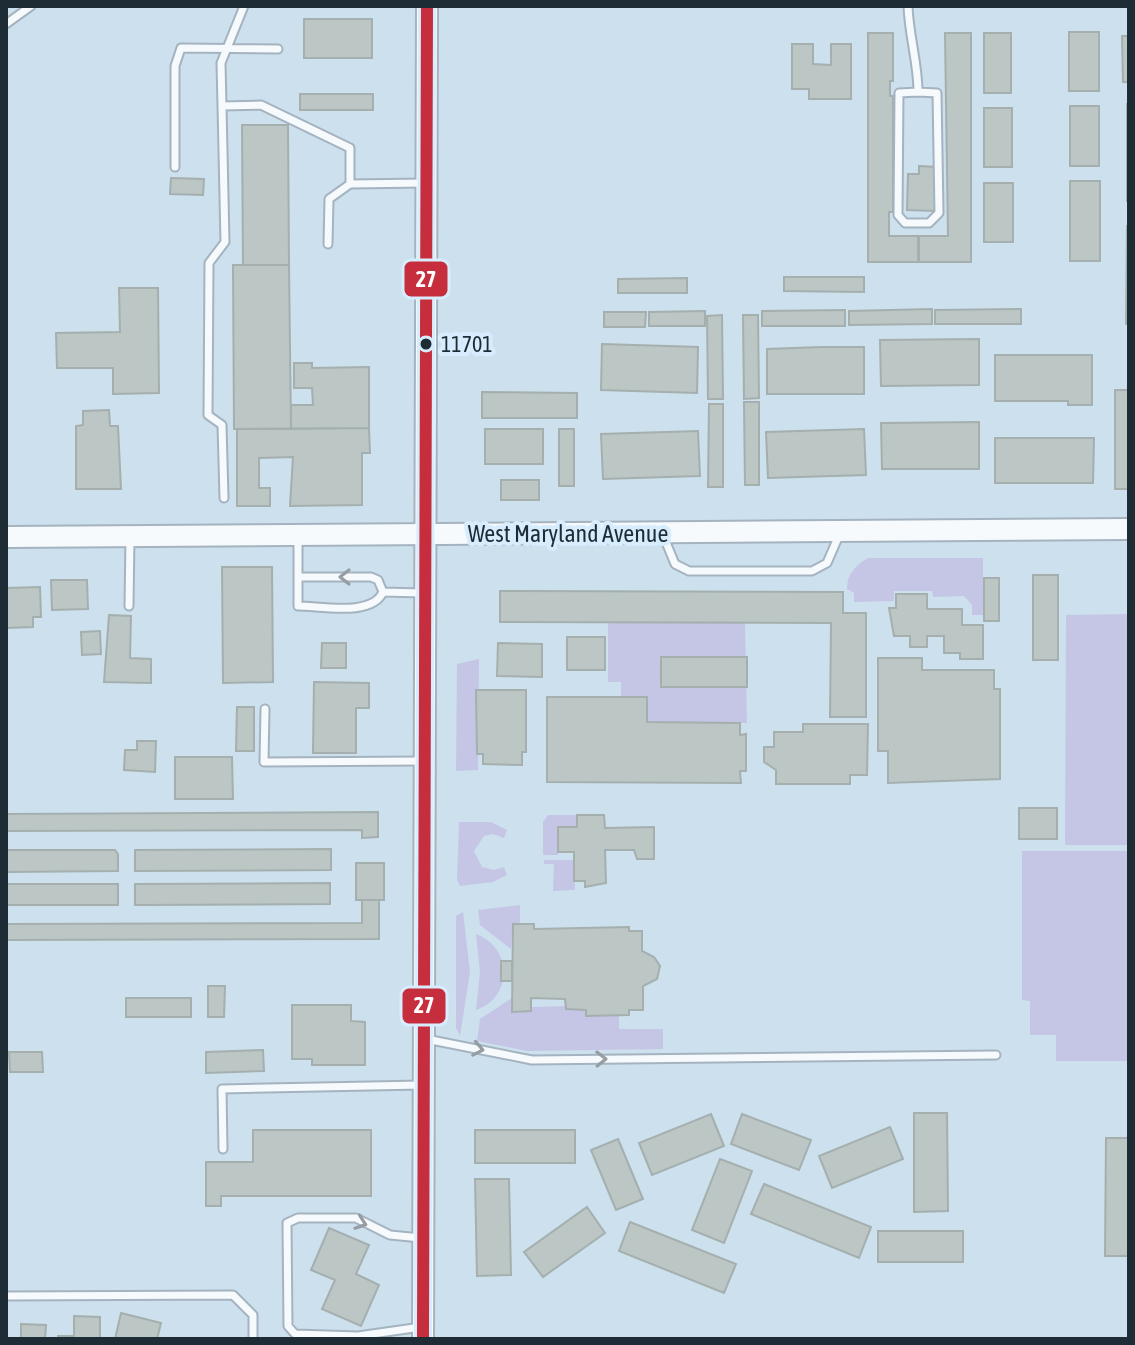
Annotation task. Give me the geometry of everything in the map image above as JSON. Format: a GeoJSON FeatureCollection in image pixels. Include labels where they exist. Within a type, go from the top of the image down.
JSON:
{"type":"FeatureCollection","features":[{"type":"Feature","properties":{"kind":"main road"},"geometry":{"type":"LineString","coordinates":[[423,1333],[427,6]]}},
{"type":"Feature","properties":{"kind":"main road","name":"West Maryland Avenue"},"geometry":{"type":"LineString","coordinates":[[6,537],[1129,529]]}},
{"type":"Feature","properties":{"kind":"lane"},"geometry":{"type":"LineString","coordinates":[[6,24],[31,6]]}},
{"type":"Feature","properties":{"kind":"lane"},"geometry":{"type":"LineString","coordinates":[[224,498],[222,425],[208,415],[209,263],[225,242],[221,63],[244,6]]}},
{"type":"Feature","properties":{"kind":"lane"},"geometry":{"type":"LineString","coordinates":[[908,6],[912,53],[918,68],[918,92]]}},
{"type":"Feature","properties":{"kind":"lane"},"geometry":{"type":"LineString","coordinates":[[175,167],[175,66],[181,48],[278,49]]}},
{"type":"Feature","properties":{"kind":"lane"},"geometry":{"type":"LineString","coordinates":[[918,92],[937,93],[939,213],[929,223],[905,223],[898,215],[899,93],[918,92]]}},
{"type":"Feature","properties":{"kind":"lane"},"geometry":{"type":"LineString","coordinates":[[222,106],[261,105],[350,148],[350,184]]}},
{"type":"Feature","properties":{"kind":"lane"},"geometry":{"type":"LineString","coordinates":[[328,244],[329,199],[350,184],[427,183]]}},
{"type":"Feature","properties":{"kind":"lane"},"geometry":{"type":"LineString","coordinates":[[662,533],[675,564],[696,572],[812,571],[827,563],[840,532]]}},
{"type":"Feature","properties":{"kind":"lane"},"geometry":{"type":"LineString","coordinates":[[298,535],[298,577],[298,606],[368,606],[380,599],[383,592],[378,580],[371,577],[298,577]]}},
{"type":"Feature","properties":{"kind":"lane"},"geometry":{"type":"LineString","coordinates":[[129,606],[130,536]]}},
{"type":"Feature","properties":{"kind":"lane"},"geometry":{"type":"LineString","coordinates":[[383,592],[424,593]]}},
{"type":"Feature","properties":{"kind":"lane"},"geometry":{"type":"LineString","coordinates":[[265,709],[264,762],[424,761]]}},
{"type":"Feature","properties":{"kind":"lane"},"geometry":{"type":"LineString","coordinates":[[423,1038],[532,1060],[996,1055]]}},
{"type":"Feature","properties":{"kind":"lane"},"geometry":{"type":"LineString","coordinates":[[223,1149],[222,1089],[423,1085]]}},
{"type":"Feature","properties":{"kind":"lane"},"geometry":{"type":"LineString","coordinates":[[423,1239],[390,1235],[356,1218],[298,1218],[287,1223],[288,1326],[295,1334],[358,1336],[423,1333]]}},
{"type":"Feature","properties":{"kind":"lane"},"geometry":{"type":"LineString","coordinates":[[6,1296],[233,1295],[253,1315],[253,1339]]}},
{"type":"Feature","properties":{"kind":"shaded area"},"geometry":{"type":"Polygon","coordinates":[[[868,558],[983,558],[983,615],[972,615],[972,605],[964,596],[933,597],[932,591],[894,591],[894,601],[854,602],[854,593],[847,589],[848,579],[856,567],[868,558]]]}},
{"type":"Feature","properties":{"kind":"shaded area"},"geometry":{"type":"Polygon","coordinates":[[[1129,614],[1129,845],[1065,845],[1066,615],[1129,614]]]}},
{"type":"Feature","properties":{"kind":"shaded area"},"geometry":{"type":"Polygon","coordinates":[[[608,622],[745,623],[747,723],[647,722],[621,697],[621,682],[608,682],[608,622]]]}},
{"type":"Feature","properties":{"kind":"shaded area"},"geometry":{"type":"Polygon","coordinates":[[[479,659],[478,770],[456,771],[457,664],[479,659]]]}},
{"type":"Feature","properties":{"kind":"shaded area"},"geometry":{"type":"Polygon","coordinates":[[[548,815],[577,815],[577,827],[558,828],[558,855],[543,855],[543,822],[548,815]]]}},
{"type":"Feature","properties":{"kind":"shaded area"},"geometry":{"type":"Polygon","coordinates":[[[459,822],[491,822],[507,830],[504,838],[493,834],[484,836],[474,851],[482,867],[494,870],[504,867],[507,875],[493,882],[460,886],[457,880],[459,822]]]}},
{"type":"Feature","properties":{"kind":"shaded area"},"geometry":{"type":"Polygon","coordinates":[[[1022,851],[1129,851],[1129,1061],[1056,1061],[1056,1035],[1030,1035],[1030,1001],[1022,1000],[1022,851]]]}},
{"type":"Feature","properties":{"kind":"shaded area"},"geometry":{"type":"Polygon","coordinates":[[[544,860],[574,860],[575,890],[553,891],[554,864],[544,864],[544,860]]]}},
{"type":"Feature","properties":{"kind":"shaded area"},"geometry":{"type":"Polygon","coordinates":[[[520,905],[520,924],[513,924],[511,949],[480,925],[478,910],[520,905]]]}},
{"type":"Feature","properties":{"kind":"shaded area"},"geometry":{"type":"Polygon","coordinates":[[[463,912],[470,972],[460,1036],[456,1028],[456,916],[463,912]]]}},
{"type":"Feature","properties":{"kind":"shaded area"},"geometry":{"type":"Polygon","coordinates":[[[476,934],[497,950],[504,972],[497,995],[476,1010],[480,972],[476,934]]]}},
{"type":"Feature","properties":{"kind":"shaded area"},"geometry":{"type":"Polygon","coordinates":[[[512,998],[512,1012],[530,1011],[531,1007],[566,1006],[566,1009],[586,1010],[587,1016],[619,1016],[619,1029],[663,1029],[663,1049],[527,1051],[477,1041],[480,1019],[512,998]]]}},
{"type":"Feature","properties":{"kind":"building"},"geometry":{"type":"Polygon","coordinates":[[[304,19],[372,19],[372,58],[304,58],[304,19]]]}},
{"type":"Feature","properties":{"kind":"building"},"geometry":{"type":"Polygon","coordinates":[[[1069,32],[1099,32],[1099,91],[1069,91],[1069,32]]]}},
{"type":"Feature","properties":{"kind":"building"},"geometry":{"type":"Polygon","coordinates":[[[868,33],[893,33],[890,96],[893,96],[893,212],[889,212],[889,236],[918,236],[918,262],[868,262],[868,33]]]}},
{"type":"Feature","properties":{"kind":"building"},"geometry":{"type":"Polygon","coordinates":[[[945,33],[971,33],[971,262],[919,262],[919,236],[948,236],[945,33]]]}},
{"type":"Feature","properties":{"kind":"building"},"geometry":{"type":"Polygon","coordinates":[[[984,33],[1011,33],[1011,93],[984,93],[984,33]]]}},
{"type":"Feature","properties":{"kind":"building"},"geometry":{"type":"Polygon","coordinates":[[[1122,36],[1129,36],[1129,82],[1123,82],[1122,36]]]}},
{"type":"Feature","properties":{"kind":"building"},"geometry":{"type":"Polygon","coordinates":[[[792,44],[813,44],[813,64],[831,65],[831,44],[851,44],[851,99],[809,99],[809,89],[792,89],[792,44]]]}},
{"type":"Feature","properties":{"kind":"building"},"geometry":{"type":"Polygon","coordinates":[[[300,94],[373,94],[373,110],[300,110],[300,94]]]}},
{"type":"Feature","properties":{"kind":"building"},"geometry":{"type":"Polygon","coordinates":[[[1129,104],[1129,201],[1127,201],[1129,104]]]}},
{"type":"Feature","properties":{"kind":"building"},"geometry":{"type":"Polygon","coordinates":[[[1070,106],[1099,106],[1099,166],[1070,166],[1070,106]]]}},
{"type":"Feature","properties":{"kind":"building"},"geometry":{"type":"Polygon","coordinates":[[[984,108],[1012,108],[1012,167],[984,167],[984,108]]]}},
{"type":"Feature","properties":{"kind":"building"},"geometry":{"type":"Polygon","coordinates":[[[242,125],[288,125],[289,265],[243,265],[242,125]]]}},
{"type":"Feature","properties":{"kind":"building"},"geometry":{"type":"Polygon","coordinates":[[[919,166],[937,167],[935,211],[907,210],[908,174],[919,174],[919,166]]]}},
{"type":"Feature","properties":{"kind":"building"},"geometry":{"type":"Polygon","coordinates":[[[171,178],[204,179],[203,195],[170,194],[171,178]]]}},
{"type":"Feature","properties":{"kind":"building"},"geometry":{"type":"Polygon","coordinates":[[[1070,181],[1100,181],[1100,261],[1070,261],[1070,181]]]}},
{"type":"Feature","properties":{"kind":"building"},"geometry":{"type":"Polygon","coordinates":[[[984,183],[1013,183],[1013,242],[984,242],[984,183]]]}},
{"type":"Feature","properties":{"kind":"building"},"geometry":{"type":"Polygon","coordinates":[[[1129,226],[1129,324],[1126,324],[1129,226]]]}},
{"type":"Feature","properties":{"kind":"building"},"geometry":{"type":"Polygon","coordinates":[[[233,265],[289,265],[291,429],[234,429],[233,265]]]}},
{"type":"Feature","properties":{"kind":"building"},"geometry":{"type":"Polygon","coordinates":[[[784,277],[864,277],[864,292],[784,291],[784,277]]]}},
{"type":"Feature","properties":{"kind":"building"},"geometry":{"type":"Polygon","coordinates":[[[687,278],[687,293],[618,293],[618,279],[687,278]]]}},
{"type":"Feature","properties":{"kind":"building"},"geometry":{"type":"Polygon","coordinates":[[[119,288],[158,288],[159,393],[113,394],[113,368],[57,368],[56,333],[120,332],[119,288]]]}},
{"type":"Feature","properties":{"kind":"building"},"geometry":{"type":"Polygon","coordinates":[[[932,309],[932,324],[849,325],[849,311],[932,309]]]}},
{"type":"Feature","properties":{"kind":"building"},"geometry":{"type":"Polygon","coordinates":[[[1021,309],[1021,324],[935,324],[935,310],[1021,309]]]}},
{"type":"Feature","properties":{"kind":"building"},"geometry":{"type":"Polygon","coordinates":[[[845,310],[845,326],[762,326],[762,311],[845,310]]]}},
{"type":"Feature","properties":{"kind":"building"},"geometry":{"type":"Polygon","coordinates":[[[705,311],[705,326],[649,326],[649,312],[705,311]]]}},
{"type":"Feature","properties":{"kind":"building"},"geometry":{"type":"Polygon","coordinates":[[[604,312],[646,312],[645,327],[604,327],[604,312]]]}},
{"type":"Feature","properties":{"kind":"building"},"geometry":{"type":"Polygon","coordinates":[[[722,315],[723,399],[708,399],[707,316],[722,315]]]}},
{"type":"Feature","properties":{"kind":"building"},"geometry":{"type":"Polygon","coordinates":[[[743,315],[758,315],[759,398],[744,399],[743,315]]]}},
{"type":"Feature","properties":{"kind":"building"},"geometry":{"type":"Polygon","coordinates":[[[979,339],[979,385],[881,386],[880,340],[979,339]]]}},
{"type":"Feature","properties":{"kind":"building"},"geometry":{"type":"Polygon","coordinates":[[[602,344],[698,347],[697,393],[601,390],[602,344]]]}},
{"type":"Feature","properties":{"kind":"building"},"geometry":{"type":"Polygon","coordinates":[[[864,347],[864,394],[767,394],[767,349],[864,347]]]}},
{"type":"Feature","properties":{"kind":"building"},"geometry":{"type":"Polygon","coordinates":[[[995,355],[1092,355],[1092,405],[1068,405],[1068,401],[995,401],[995,355]]]}},
{"type":"Feature","properties":{"kind":"building"},"geometry":{"type":"Polygon","coordinates":[[[294,363],[312,363],[312,368],[369,367],[369,428],[291,429],[291,405],[313,405],[312,388],[294,388],[294,363]]]}},
{"type":"Feature","properties":{"kind":"building"},"geometry":{"type":"Polygon","coordinates":[[[1115,390],[1129,390],[1129,489],[1115,489],[1115,390]]]}},
{"type":"Feature","properties":{"kind":"building"},"geometry":{"type":"Polygon","coordinates":[[[482,392],[577,393],[577,418],[482,418],[482,392]]]}},
{"type":"Feature","properties":{"kind":"building"},"geometry":{"type":"Polygon","coordinates":[[[744,402],[759,402],[759,485],[745,485],[744,402]]]}},
{"type":"Feature","properties":{"kind":"building"},"geometry":{"type":"Polygon","coordinates":[[[709,404],[723,404],[723,487],[708,487],[709,404]]]}},
{"type":"Feature","properties":{"kind":"building"},"geometry":{"type":"Polygon","coordinates":[[[109,410],[110,426],[118,426],[121,489],[76,489],[76,426],[83,425],[83,411],[109,410]]]}},
{"type":"Feature","properties":{"kind":"building"},"geometry":{"type":"Polygon","coordinates":[[[979,422],[979,469],[882,469],[881,423],[979,422]]]}},
{"type":"Feature","properties":{"kind":"building"},"geometry":{"type":"Polygon","coordinates":[[[369,428],[370,453],[362,453],[362,505],[290,506],[293,457],[259,458],[259,488],[270,488],[270,506],[237,506],[237,429],[369,428]]]}},
{"type":"Feature","properties":{"kind":"building"},"geometry":{"type":"Polygon","coordinates":[[[485,429],[543,429],[543,464],[485,464],[485,429]]]}},
{"type":"Feature","properties":{"kind":"building"},"geometry":{"type":"Polygon","coordinates":[[[559,429],[574,429],[574,486],[559,486],[559,429]]]}},
{"type":"Feature","properties":{"kind":"building"},"geometry":{"type":"Polygon","coordinates":[[[864,429],[866,475],[768,478],[766,432],[864,429]]]}},
{"type":"Feature","properties":{"kind":"building"},"geometry":{"type":"Polygon","coordinates":[[[698,431],[700,476],[603,479],[601,434],[698,431]]]}},
{"type":"Feature","properties":{"kind":"building"},"geometry":{"type":"Polygon","coordinates":[[[995,438],[1094,438],[1093,483],[995,483],[995,438]]]}},
{"type":"Feature","properties":{"kind":"building"},"geometry":{"type":"Polygon","coordinates":[[[501,480],[539,480],[539,500],[501,500],[501,480]]]}},
{"type":"Feature","properties":{"kind":"building"},"geometry":{"type":"Polygon","coordinates":[[[222,567],[272,567],[273,682],[223,683],[222,567]]]}},
{"type":"Feature","properties":{"kind":"building"},"geometry":{"type":"Polygon","coordinates":[[[1033,575],[1058,575],[1058,660],[1033,660],[1033,575]]]}},
{"type":"Feature","properties":{"kind":"building"},"geometry":{"type":"Polygon","coordinates":[[[984,578],[999,578],[999,621],[984,621],[984,578]]]}},
{"type":"Feature","properties":{"kind":"building"},"geometry":{"type":"Polygon","coordinates":[[[51,580],[87,580],[88,609],[52,610],[51,580]]]}},
{"type":"Feature","properties":{"kind":"building"},"geometry":{"type":"Polygon","coordinates":[[[40,587],[41,617],[33,617],[33,627],[6,628],[6,588],[40,587]]]}},
{"type":"Feature","properties":{"kind":"building"},"geometry":{"type":"Polygon","coordinates":[[[500,591],[843,592],[843,613],[866,613],[866,717],[830,717],[831,623],[500,622],[500,591]]]}},
{"type":"Feature","properties":{"kind":"building"},"geometry":{"type":"Polygon","coordinates":[[[896,594],[927,594],[927,609],[962,609],[962,625],[983,625],[983,659],[960,659],[960,653],[944,653],[944,636],[927,636],[927,647],[910,647],[910,636],[894,636],[889,608],[896,608],[896,594]]]}},
{"type":"Feature","properties":{"kind":"building"},"geometry":{"type":"Polygon","coordinates":[[[109,615],[131,616],[130,658],[151,659],[151,683],[104,682],[109,615]]]}},
{"type":"Feature","properties":{"kind":"building"},"geometry":{"type":"Polygon","coordinates":[[[100,631],[101,654],[82,655],[81,632],[100,631]]]}},
{"type":"Feature","properties":{"kind":"building"},"geometry":{"type":"Polygon","coordinates":[[[567,637],[605,637],[605,670],[567,670],[567,637]]]}},
{"type":"Feature","properties":{"kind":"building"},"geometry":{"type":"Polygon","coordinates":[[[322,643],[346,643],[346,668],[321,668],[322,643]]]}},
{"type":"Feature","properties":{"kind":"building"},"geometry":{"type":"Polygon","coordinates":[[[498,643],[542,644],[542,677],[497,676],[498,643]]]}},
{"type":"Feature","properties":{"kind":"building"},"geometry":{"type":"Polygon","coordinates":[[[661,657],[747,657],[747,687],[661,687],[661,657]]]}},
{"type":"Feature","properties":{"kind":"building"},"geometry":{"type":"Polygon","coordinates":[[[878,658],[922,658],[922,670],[994,670],[994,689],[1000,689],[1000,779],[888,783],[888,751],[878,751],[878,658]]]}},
{"type":"Feature","properties":{"kind":"building"},"geometry":{"type":"Polygon","coordinates":[[[314,682],[369,683],[369,708],[356,708],[356,753],[313,753],[314,682]]]}},
{"type":"Feature","properties":{"kind":"building"},"geometry":{"type":"Polygon","coordinates":[[[476,690],[526,690],[526,752],[522,752],[522,765],[483,764],[483,754],[477,754],[476,690]]]}},
{"type":"Feature","properties":{"kind":"building"},"geometry":{"type":"Polygon","coordinates":[[[547,697],[647,697],[647,722],[740,723],[740,735],[746,734],[746,771],[740,771],[741,783],[547,782],[547,697]]]}},
{"type":"Feature","properties":{"kind":"building"},"geometry":{"type":"Polygon","coordinates":[[[237,707],[254,707],[254,751],[236,751],[237,707]]]}},
{"type":"Feature","properties":{"kind":"building"},"geometry":{"type":"Polygon","coordinates":[[[803,724],[868,724],[867,775],[850,775],[850,784],[776,784],[776,770],[764,762],[764,747],[774,747],[774,732],[803,732],[803,724]]]}},
{"type":"Feature","properties":{"kind":"building"},"geometry":{"type":"Polygon","coordinates":[[[137,741],[156,741],[155,772],[124,770],[125,750],[137,750],[137,741]]]}},
{"type":"Feature","properties":{"kind":"building"},"geometry":{"type":"Polygon","coordinates":[[[175,757],[232,757],[233,799],[175,799],[175,757]]]}},
{"type":"Feature","properties":{"kind":"building"},"geometry":{"type":"Polygon","coordinates":[[[1019,808],[1057,808],[1057,839],[1019,839],[1019,808]]]}},
{"type":"Feature","properties":{"kind":"building"},"geometry":{"type":"Polygon","coordinates":[[[378,812],[378,837],[362,838],[362,830],[6,831],[6,814],[378,812]]]}},
{"type":"Feature","properties":{"kind":"building"},"geometry":{"type":"Polygon","coordinates":[[[577,815],[604,815],[605,828],[654,827],[654,859],[637,859],[634,850],[605,850],[606,883],[585,887],[585,881],[574,881],[574,852],[558,852],[558,827],[577,827],[577,815]]]}},
{"type":"Feature","properties":{"kind":"building"},"geometry":{"type":"Polygon","coordinates":[[[331,849],[331,870],[135,871],[135,850],[331,849]]]}},
{"type":"Feature","properties":{"kind":"building"},"geometry":{"type":"Polygon","coordinates":[[[6,850],[115,850],[118,854],[118,871],[6,872],[6,850]]]}},
{"type":"Feature","properties":{"kind":"building"},"geometry":{"type":"Polygon","coordinates":[[[356,863],[384,863],[384,900],[356,900],[356,863]]]}},
{"type":"Feature","properties":{"kind":"building"},"geometry":{"type":"Polygon","coordinates":[[[330,883],[330,904],[135,905],[135,884],[330,883]]]}},
{"type":"Feature","properties":{"kind":"building"},"geometry":{"type":"Polygon","coordinates":[[[6,884],[118,884],[118,905],[6,905],[6,884]]]}},
{"type":"Feature","properties":{"kind":"building"},"geometry":{"type":"Polygon","coordinates":[[[362,900],[379,900],[379,939],[6,940],[6,924],[362,923],[362,900]]]}},
{"type":"Feature","properties":{"kind":"building"},"geometry":{"type":"Polygon","coordinates":[[[513,924],[534,924],[534,929],[629,927],[629,931],[642,931],[642,951],[654,957],[660,966],[657,979],[643,986],[643,1010],[629,1010],[629,1015],[586,1016],[586,1010],[566,1009],[565,999],[531,998],[531,1011],[512,1012],[513,924]]]}},
{"type":"Feature","properties":{"kind":"building"},"geometry":{"type":"Polygon","coordinates":[[[501,961],[512,961],[512,981],[501,981],[501,961]]]}},
{"type":"Feature","properties":{"kind":"building"},"geometry":{"type":"Polygon","coordinates":[[[208,986],[225,986],[224,1017],[208,1017],[208,986]]]}},
{"type":"Feature","properties":{"kind":"building"},"geometry":{"type":"Polygon","coordinates":[[[126,998],[191,998],[191,1017],[126,1017],[126,998]]]}},
{"type":"Feature","properties":{"kind":"building"},"geometry":{"type":"Polygon","coordinates":[[[292,1005],[351,1005],[351,1021],[365,1022],[365,1065],[312,1065],[312,1059],[292,1059],[292,1005]]]}},
{"type":"Feature","properties":{"kind":"building"},"geometry":{"type":"Polygon","coordinates":[[[263,1050],[264,1071],[206,1073],[206,1052],[263,1050]]]}},
{"type":"Feature","properties":{"kind":"building"},"geometry":{"type":"Polygon","coordinates":[[[9,1052],[42,1052],[43,1072],[10,1072],[9,1052]]]}},
{"type":"Feature","properties":{"kind":"building"},"geometry":{"type":"Polygon","coordinates":[[[914,1113],[947,1113],[948,1211],[914,1212],[914,1113]]]}},
{"type":"Feature","properties":{"kind":"building"},"geometry":{"type":"Polygon","coordinates":[[[711,1114],[724,1146],[652,1175],[639,1143],[711,1114]]]}},
{"type":"Feature","properties":{"kind":"building"},"geometry":{"type":"Polygon","coordinates":[[[742,1114],[811,1140],[799,1170],[731,1144],[742,1114]]]}},
{"type":"Feature","properties":{"kind":"building"},"geometry":{"type":"Polygon","coordinates":[[[890,1127],[903,1159],[832,1188],[819,1156],[890,1127]]]}},
{"type":"Feature","properties":{"kind":"building"},"geometry":{"type":"Polygon","coordinates":[[[253,1130],[371,1130],[371,1196],[221,1196],[221,1206],[206,1206],[206,1162],[253,1162],[253,1130]]]}},
{"type":"Feature","properties":{"kind":"building"},"geometry":{"type":"Polygon","coordinates":[[[475,1130],[575,1130],[575,1163],[475,1163],[475,1130]]]}},
{"type":"Feature","properties":{"kind":"building"},"geometry":{"type":"Polygon","coordinates":[[[1106,1138],[1129,1138],[1129,1256],[1105,1256],[1106,1138]]]}},
{"type":"Feature","properties":{"kind":"building"},"geometry":{"type":"Polygon","coordinates":[[[618,1139],[643,1199],[616,1210],[591,1150],[618,1139]]]}},
{"type":"Feature","properties":{"kind":"building"},"geometry":{"type":"Polygon","coordinates":[[[720,1159],[752,1171],[724,1243],[692,1230],[720,1159]]]}},
{"type":"Feature","properties":{"kind":"building"},"geometry":{"type":"Polygon","coordinates":[[[475,1179],[509,1179],[511,1275],[477,1276],[475,1179]]]}},
{"type":"Feature","properties":{"kind":"building"},"geometry":{"type":"Polygon","coordinates":[[[764,1184],[871,1227],[859,1258],[751,1214],[764,1184]]]}},
{"type":"Feature","properties":{"kind":"building"},"geometry":{"type":"Polygon","coordinates":[[[587,1207],[605,1233],[543,1277],[524,1252],[587,1207]]]}},
{"type":"Feature","properties":{"kind":"building"},"geometry":{"type":"Polygon","coordinates":[[[630,1222],[736,1264],[724,1293],[619,1251],[630,1222]]]}},
{"type":"Feature","properties":{"kind":"building"},"geometry":{"type":"Polygon","coordinates":[[[329,1228],[369,1245],[356,1274],[379,1285],[361,1326],[322,1309],[335,1280],[311,1270],[329,1228]]]}},
{"type":"Feature","properties":{"kind":"building"},"geometry":{"type":"Polygon","coordinates":[[[878,1231],[963,1231],[963,1262],[878,1262],[878,1231]]]}},
{"type":"Feature","properties":{"kind":"building"},"geometry":{"type":"Polygon","coordinates":[[[121,1313],[161,1323],[157,1339],[115,1339],[121,1313]]]}},
{"type":"Feature","properties":{"kind":"building"},"geometry":{"type":"Polygon","coordinates":[[[74,1316],[100,1317],[100,1339],[58,1339],[58,1336],[74,1336],[74,1316]]]}},
{"type":"Feature","properties":{"kind":"building"},"geometry":{"type":"Polygon","coordinates":[[[21,1324],[46,1325],[45,1339],[21,1339],[21,1324]]]}},
{"type":"Feature","properties":{"kind":"transit line","name":"27"},"geometry":{"type":"LineString","coordinates":[[423,1339],[427,6]]}},
{"type":"Feature","properties":{"kind":"place","name":"11701"},"geometry":{"type":"Point","coordinates":[426,344]}}]}
